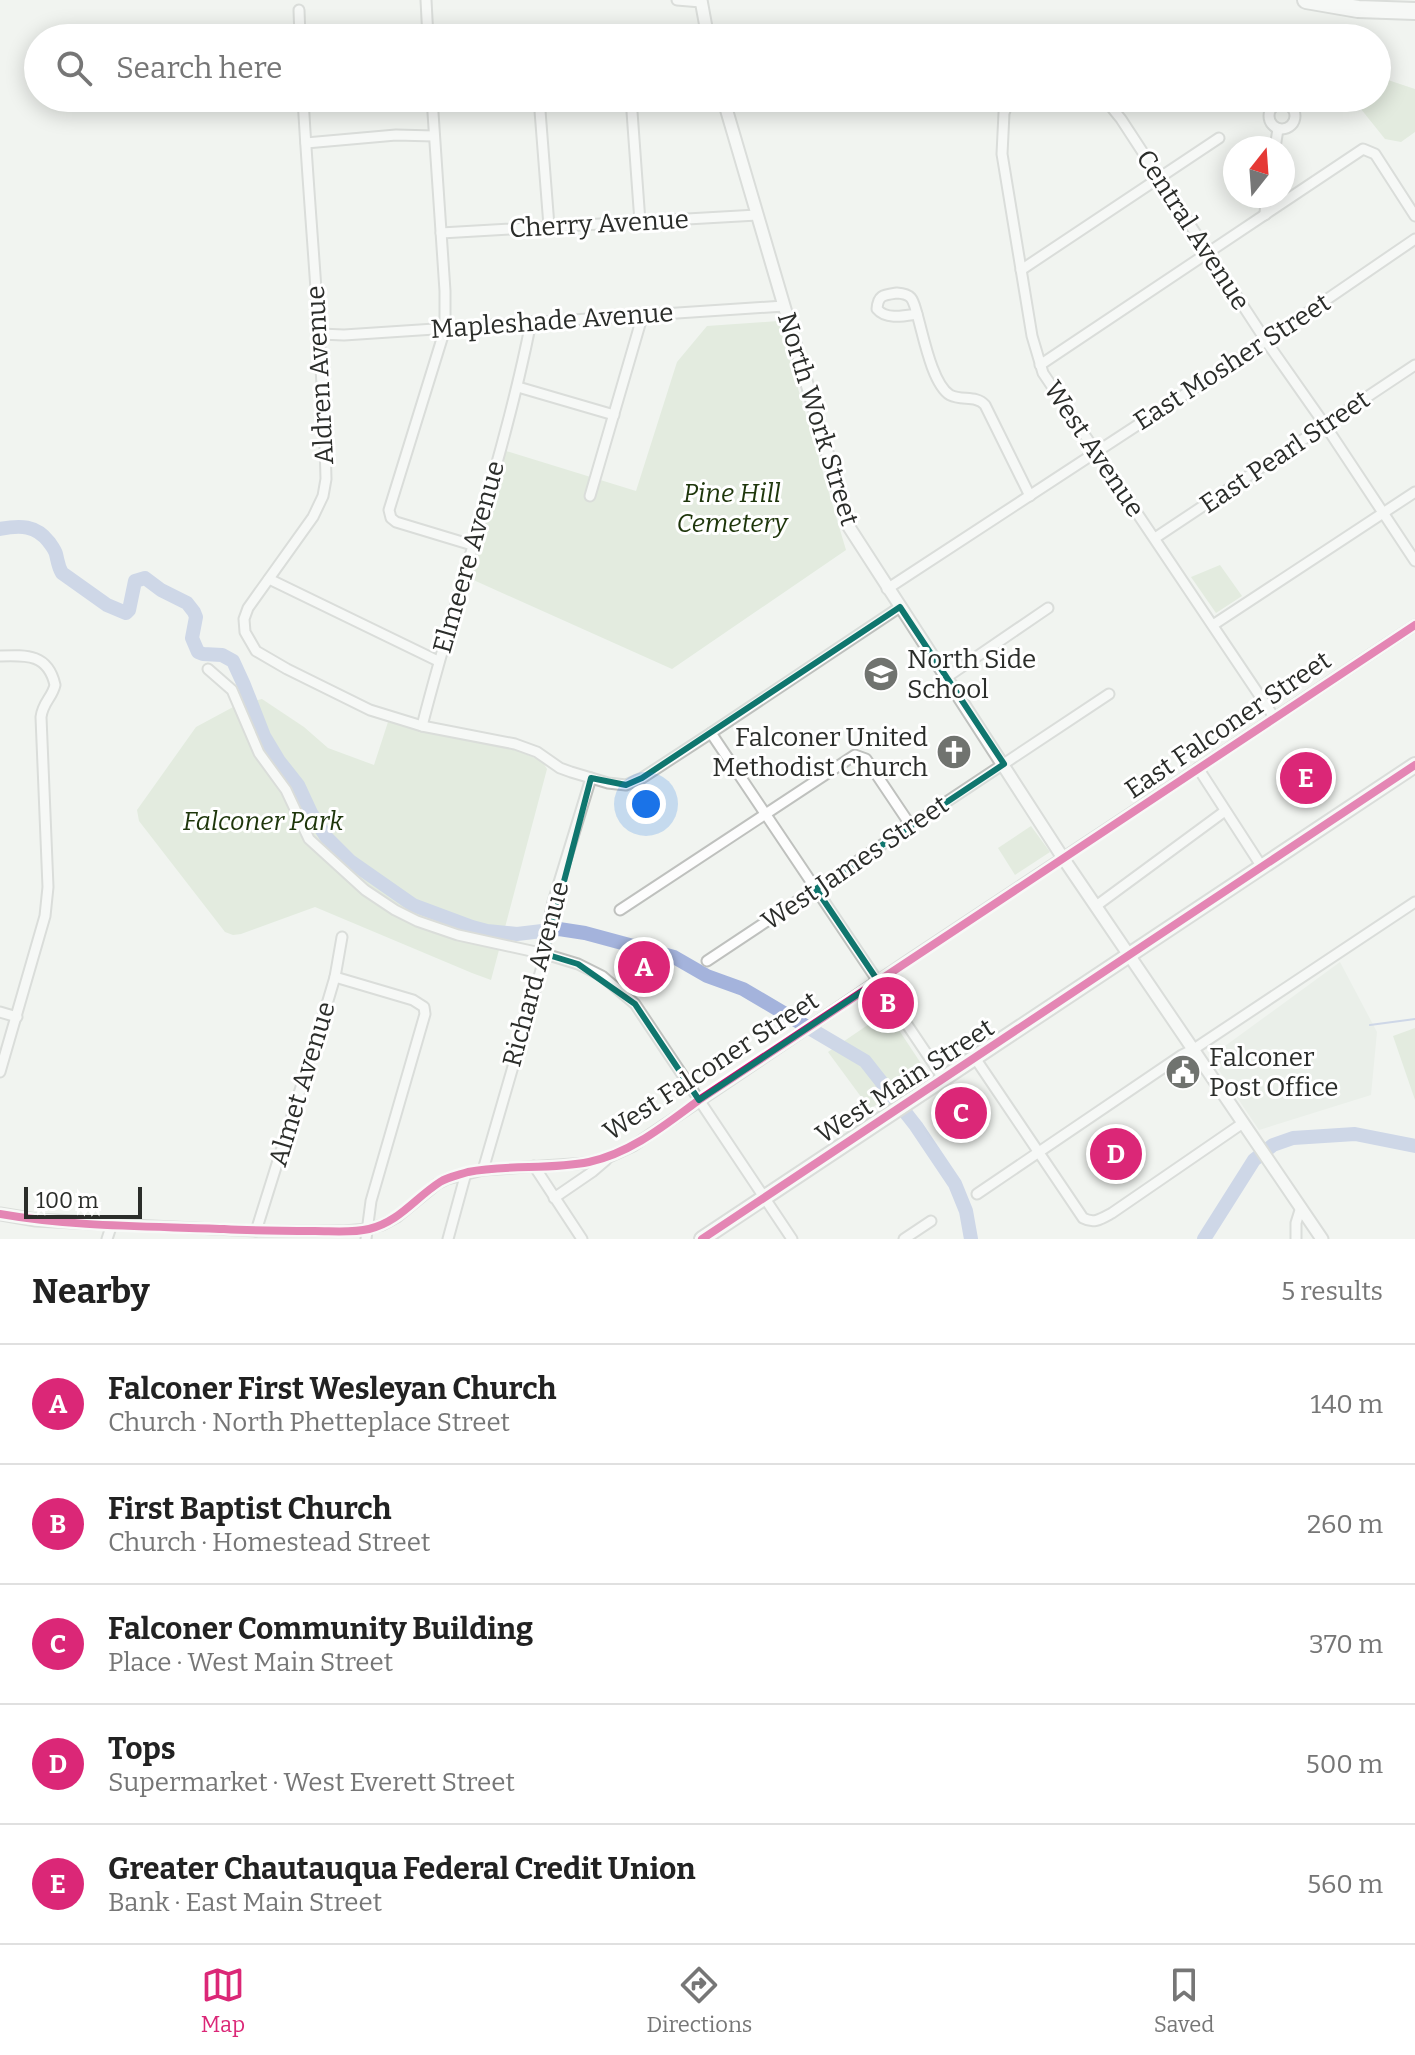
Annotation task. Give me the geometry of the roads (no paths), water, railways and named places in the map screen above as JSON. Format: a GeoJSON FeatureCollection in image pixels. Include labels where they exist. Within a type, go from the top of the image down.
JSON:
{"type":"FeatureCollection","features":[{"type":"Feature","properties":{"kind":"highway"},"geometry":{"type":"LineString","coordinates":[[1306,0],[1358,9],[1415,11]]}},
{"type":"Feature","properties":{"kind":"main road","name":"West Main Street"},"geometry":{"type":"LineString","coordinates":[[702,1239],[1414,767]]}},
{"type":"Feature","properties":{"kind":"street"},"geometry":{"type":"LineString","coordinates":[[426,0],[427,24]]}},
{"type":"Feature","properties":{"kind":"street"},"geometry":{"type":"LineString","coordinates":[[677,0],[701,1],[705,24]]}},
{"type":"Feature","properties":{"kind":"street"},"geometry":{"type":"LineString","coordinates":[[299,10],[300,24]]}},
{"type":"Feature","properties":{"kind":"street","name":"Aldren Avenue"},"geometry":{"type":"LineString","coordinates":[[304,112],[320,334],[326,466],[323,496],[313,517],[248,608],[244,628],[251,644],[262,655],[380,714],[422,726]]}},
{"type":"Feature","properties":{"kind":"street"},"geometry":{"type":"LineString","coordinates":[[433,112],[445,329],[389,510],[396,522],[472,545]]}},
{"type":"Feature","properties":{"kind":"street"},"geometry":{"type":"LineString","coordinates":[[540,112],[549,226]]}},
{"type":"Feature","properties":{"kind":"street"},"geometry":{"type":"LineString","coordinates":[[632,112],[640,222]]}},
{"type":"Feature","properties":{"kind":"street","name":"North Work Street"},"geometry":{"type":"LineString","coordinates":[[727,112],[849,527],[1063,858],[1322,1239]]}},
{"type":"Feature","properties":{"kind":"street","name":"West Avenue"},"geometry":{"type":"LineString","coordinates":[[1004,112],[1002,154],[1032,336],[1043,373],[1274,717]]}},
{"type":"Feature","properties":{"kind":"street","name":"Central Avenue"},"geometry":{"type":"LineString","coordinates":[[1115,112],[1415,561]]}},
{"type":"Feature","properties":{"kind":"street"},"geometry":{"type":"LineString","coordinates":[[1277,136],[1278,129]]}},
{"type":"Feature","properties":{"kind":"street"},"geometry":{"type":"LineString","coordinates":[[306,143],[396,135],[434,136]]}},
{"type":"Feature","properties":{"kind":"street"},"geometry":{"type":"LineString","coordinates":[[1021,270],[1219,138]]}},
{"type":"Feature","properties":{"kind":"street"},"geometry":{"type":"LineString","coordinates":[[1040,365],[1363,149],[1375,154],[1415,216]]}},
{"type":"Feature","properties":{"kind":"street"},"geometry":{"type":"LineString","coordinates":[[1265,208],[1265,215]]}},
{"type":"Feature","properties":{"kind":"street","name":"Cherry Avenue"},"geometry":{"type":"LineString","coordinates":[[441,233],[757,215]]}},
{"type":"Feature","properties":{"kind":"street","name":"East Mosher Street"},"geometry":{"type":"LineString","coordinates":[[887,589],[1266,341],[1415,239]]}},
{"type":"Feature","properties":{"kind":"street","name":"Mapleshade Avenue"},"geometry":{"type":"LineString","coordinates":[[320,334],[445,329],[784,306]]}},
{"type":"Feature","properties":{"kind":"street"},"geometry":{"type":"LineString","coordinates":[[590,496],[643,314]]}},
{"type":"Feature","properties":{"kind":"street"},"geometry":{"type":"LineString","coordinates":[[917,314],[940,385],[952,396],[981,401],[985,405],[1030,496]]}},
{"type":"Feature","properties":{"kind":"street","name":"Elmeere Avenue"},"geometry":{"type":"LineString","coordinates":[[422,726],[518,387],[531,322]]}},
{"type":"Feature","properties":{"kind":"street","name":"East Pearl Street"},"geometry":{"type":"LineString","coordinates":[[1155,538],[1415,365]]}},
{"type":"Feature","properties":{"kind":"street"},"geometry":{"type":"LineString","coordinates":[[518,387],[614,415]]}},
{"type":"Feature","properties":{"kind":"street"},"geometry":{"type":"LineString","coordinates":[[1213,625],[1415,492]]}},
{"type":"Feature","properties":{"kind":"street"},"geometry":{"type":"LineString","coordinates":[[269,579],[438,661]]}},
{"type":"Feature","properties":{"kind":"street"},"geometry":{"type":"LineString","coordinates":[[422,726],[515,744],[537,752],[560,768],[591,778],[618,785],[634,782],[900,607]]}},
{"type":"Feature","properties":{"kind":"street"},"geometry":{"type":"LineString","coordinates":[[947,677],[1048,608]]}},
{"type":"Feature","properties":{"kind":"street","name":"East Falconer Street"},"geometry":{"type":"LineString","coordinates":[[1063,858],[1415,625]]}},
{"type":"Feature","properties":{"kind":"street"},"geometry":{"type":"LineString","coordinates":[[0,656],[21,655],[36,659],[49,668],[55,685],[52,695],[44,704],[41,717],[48,887],[45,916],[0,1072]]}},
{"type":"Feature","properties":{"kind":"street"},"geometry":{"type":"LineString","coordinates":[[208,669],[232,690],[259,753],[286,790],[309,839],[365,890],[417,921],[468,938],[545,954],[592,970],[635,1004],[792,1239]]}},
{"type":"Feature","properties":{"kind":"street","name":"West James Street"},"geometry":{"type":"LineString","coordinates":[[707,961],[1109,694]]}},
{"type":"Feature","properties":{"kind":"street"},"geometry":{"type":"LineString","coordinates":[[711,733],[943,1078]]}},
{"type":"Feature","properties":{"kind":"street"},"geometry":{"type":"LineString","coordinates":[[620,910],[851,757],[866,759],[911,826]]}},
{"type":"Feature","properties":{"kind":"street"},"geometry":{"type":"LineString","coordinates":[[1198,768],[1262,867]]}},
{"type":"Feature","properties":{"kind":"street","name":"Richard Avenue"},"geometry":{"type":"LineString","coordinates":[[483,1170],[545,954],[548,925],[591,778]]}},
{"type":"Feature","properties":{"kind":"street"},"geometry":{"type":"LineString","coordinates":[[1096,906],[1225,811]]}},
{"type":"Feature","properties":{"kind":"street","name":"West Falconer Street"},"geometry":{"type":"LineString","coordinates":[[112,1224],[366,1234],[397,1217],[437,1184],[466,1173],[587,1163],[609,1157],[644,1140],[699,1100],[1063,858]]}},
{"type":"Feature","properties":{"kind":"street"},"geometry":{"type":"LineString","coordinates":[[977,1194],[1415,902]]}},
{"type":"Feature","properties":{"kind":"street","name":"Almet Avenue"},"geometry":{"type":"LineString","coordinates":[[256,1231],[335,977],[342,937]]}},
{"type":"Feature","properties":{"kind":"street"},"geometry":{"type":"LineString","coordinates":[[335,977],[413,1000],[424,1007],[424,1023],[371,1201],[366,1234]]}},
{"type":"Feature","properties":{"kind":"street"},"geometry":{"type":"LineString","coordinates":[[0,1012],[17,1017]]}},
{"type":"Feature","properties":{"kind":"street"},"geometry":{"type":"LineString","coordinates":[[975,1058],[1087,1220],[1096,1222],[1112,1213],[1243,1123]]}},
{"type":"Feature","properties":{"kind":"street"},"geometry":{"type":"LineString","coordinates":[[554,1198],[609,1157]]}},
{"type":"Feature","properties":{"kind":"street"},"geometry":{"type":"LineString","coordinates":[[534,1166],[582,1239]]}},
{"type":"Feature","properties":{"kind":"street"},"geometry":{"type":"LineString","coordinates":[[448,1239],[466,1173]]}},
{"type":"Feature","properties":{"kind":"street"},"geometry":{"type":"LineString","coordinates":[[1296,1239],[1296,1223],[1301,1207]]}},
{"type":"Feature","properties":{"kind":"street"},"geometry":{"type":"LineString","coordinates":[[0,1214],[36,1220],[112,1224],[107,1239]]}},
{"type":"Feature","properties":{"kind":"street"},"geometry":{"type":"LineString","coordinates":[[904,1239],[931,1221]]}},
{"type":"Feature","properties":{"kind":"waterway"},"geometry":{"type":"LineString","coordinates":[[0,529],[21,527],[39,532],[54,549],[62,573],[107,605],[126,613],[135,581],[145,578],[187,603],[196,617],[192,638],[198,652],[222,655],[233,661],[264,736],[298,785],[327,838],[350,861],[413,905],[487,931],[517,934],[559,929],[674,957],[707,976],[743,989],[865,1061],[916,1126],[955,1184],[966,1211],[971,1239]]}},
{"type":"Feature","properties":{"kind":"waterway"},"geometry":{"type":"LineString","coordinates":[[1370,1025],[1415,1019]]}},
{"type":"Feature","properties":{"kind":"waterway"},"geometry":{"type":"LineString","coordinates":[[1204,1239],[1254,1160],[1273,1145],[1293,1138],[1355,1134],[1415,1146]]}},
{"type":"Feature","properties":{"kind":"place","name":"North Side School"},"geometry":{"type":"Point","coordinates":[881,674]}},
{"type":"Feature","properties":{"kind":"place","name":"Falconer United Methodist Church"},"geometry":{"type":"Point","coordinates":[954,752]}},
{"type":"Feature","properties":{"kind":"place","name":"Greater Chautauqua Federal Credit Union"},"geometry":{"type":"Point","coordinates":[1306,778]}},
{"type":"Feature","properties":{"kind":"place","name":"Falconer First Wesleyan Church"},"geometry":{"type":"Point","coordinates":[644,967]}},
{"type":"Feature","properties":{"kind":"place","name":"First Baptist Church"},"geometry":{"type":"Point","coordinates":[888,1003]}},
{"type":"Feature","properties":{"kind":"place","name":"Falconer Post Office"},"geometry":{"type":"Point","coordinates":[1183,1072]}},
{"type":"Feature","properties":{"kind":"place","name":"Falconer Community Building"},"geometry":{"type":"Point","coordinates":[961,1113]}},
{"type":"Feature","properties":{"kind":"place","name":"Tops"},"geometry":{"type":"Point","coordinates":[1116,1154]}},
{"type":"Feature","properties":{"kind":"park label","name":"Pine Hill Cemetery"},"geometry":{"type":"Point","coordinates":[732,508]}},
{"type":"Feature","properties":{"kind":"park label","name":"Falconer Park"},"geometry":{"type":"Point","coordinates":[263,821]}}]}
